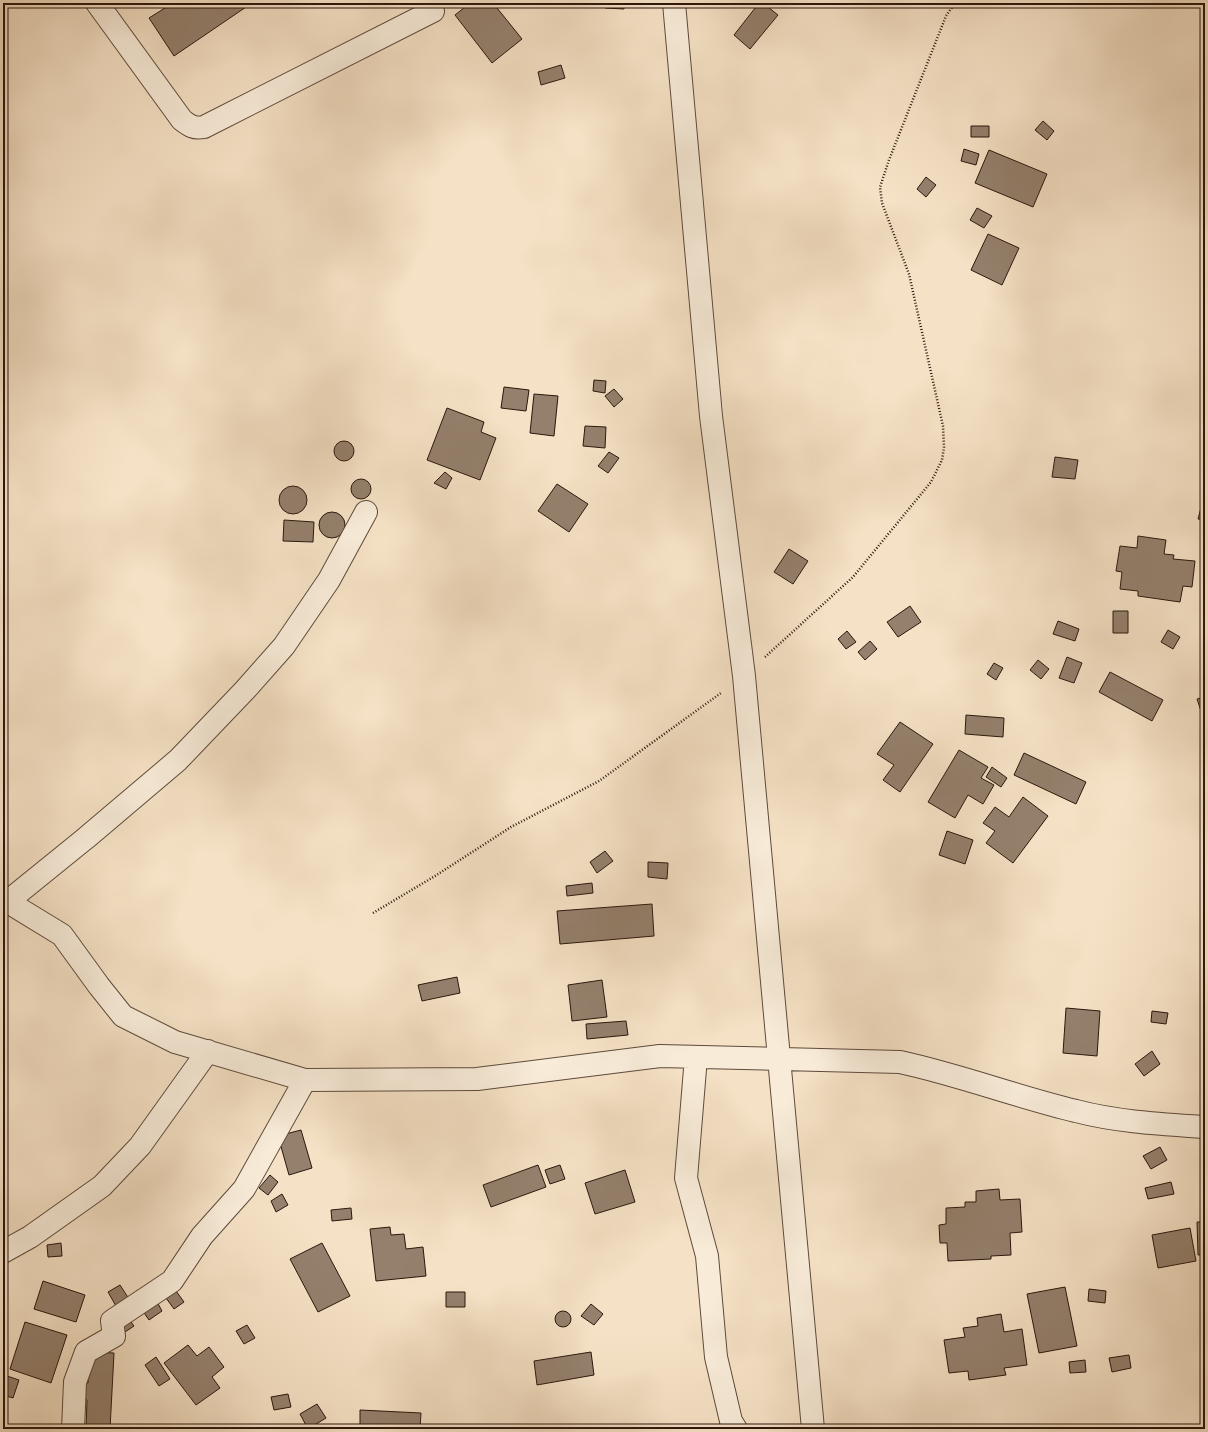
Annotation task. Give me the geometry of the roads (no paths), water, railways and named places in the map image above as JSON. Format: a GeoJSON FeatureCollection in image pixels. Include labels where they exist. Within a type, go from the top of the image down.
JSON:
{"type":"FeatureCollection","features":[{"type":"Feature","properties":{"kind":"street"},"geometry":{"type":"LineString","coordinates":[[97,3],[182,120],[191,127],[197,128],[204,127],[433,11]]}},
{"type":"Feature","properties":{"kind":"street"},"geometry":{"type":"LineString","coordinates":[[674,3],[712,416],[744,676],[813,1429]]}},
{"type":"Feature","properties":{"kind":"street"},"geometry":{"type":"LineString","coordinates":[[366,512],[329,580],[284,646],[245,690],[178,760],[86,838],[5,900],[62,935],[123,1016],[175,1042],[305,1080],[477,1079],[660,1056],[900,1062],[927,1068],[1076,1112],[1112,1119],[1205,1127]]}},
{"type":"Feature","properties":{"kind":"street"},"geometry":{"type":"LineString","coordinates":[[3,1252],[30,1238],[102,1186],[140,1146],[208,1051]]}},
{"type":"Feature","properties":{"kind":"street"},"geometry":{"type":"LineString","coordinates":[[696,1057],[686,1178],[707,1256],[716,1357],[731,1421],[736,1429]]}},
{"type":"Feature","properties":{"kind":"street"},"geometry":{"type":"LineString","coordinates":[[74,1429],[75,1382],[86,1352],[114,1336],[112,1321],[172,1282],[202,1236],[244,1189],[305,1080]]}}]}
